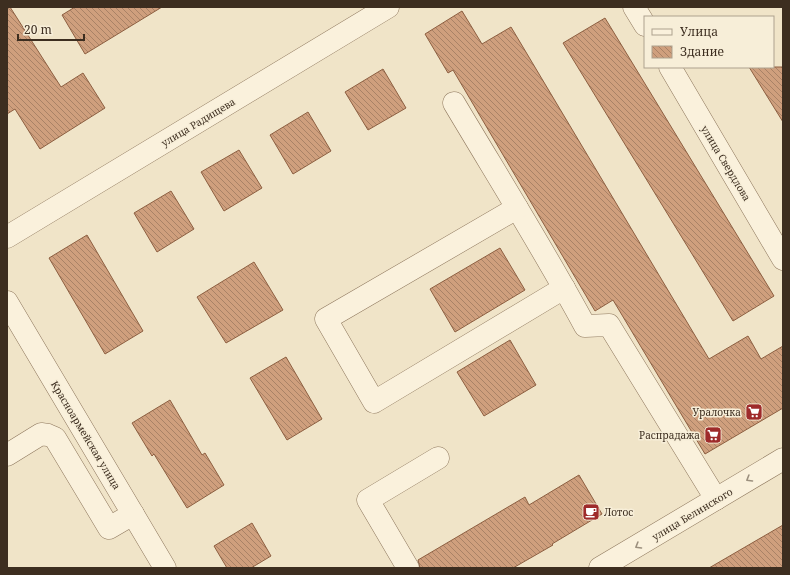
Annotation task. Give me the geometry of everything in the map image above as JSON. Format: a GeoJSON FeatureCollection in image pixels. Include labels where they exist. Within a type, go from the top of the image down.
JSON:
{"type":"FeatureCollection","features":[{"type":"Feature","properties":{"kind":"street","name":"улица Радищева"},"geometry":{"type":"LineString","coordinates":[[7,237],[388,7]]}},
{"type":"Feature","properties":{"kind":"street"},"geometry":{"type":"LineString","coordinates":[[634,7],[644,23]]}},
{"type":"Feature","properties":{"kind":"street","name":"улица Свердлова"},"geometry":{"type":"LineString","coordinates":[[671,68],[783,259]]}},
{"type":"Feature","properties":{"kind":"street"},"geometry":{"type":"LineString","coordinates":[[454,103],[585,326],[609,325],[716,499]]}},
{"type":"Feature","properties":{"kind":"street"},"geometry":{"type":"LineString","coordinates":[[517,208],[326,318],[374,402],[564,288]]}},
{"type":"Feature","properties":{"kind":"street","name":"Красноармейская улица"},"geometry":{"type":"LineString","coordinates":[[7,302],[165,568]]}},
{"type":"Feature","properties":{"kind":"street"},"geometry":{"type":"LineString","coordinates":[[7,455],[41,434],[55,438],[109,528],[133,514]]}},
{"type":"Feature","properties":{"kind":"street"},"geometry":{"type":"LineString","coordinates":[[408,568],[368,500],[438,458]]}},
{"type":"Feature","properties":{"kind":"street","name":"улица Белинского"},"geometry":{"type":"LineString","coordinates":[[600,568],[783,460]]}},
{"type":"Feature","properties":{"kind":"building"},"geometry":{"type":"Polygon","coordinates":[[[7,7],[10,7],[61,87],[83,73],[105,108],[40,149],[15,109],[7,114],[7,7]]]}},
{"type":"Feature","properties":{"kind":"building"},"geometry":{"type":"Polygon","coordinates":[[[75,7],[162,7],[85,54],[62,15],[75,7]]]}},
{"type":"Feature","properties":{"kind":"building"},"geometry":{"type":"Polygon","coordinates":[[[462,11],[482,44],[511,27],[709,359],[748,336],[761,359],[783,346],[783,408],[705,454],[613,300],[595,311],[453,70],[448,73],[425,34],[462,11]]]}},
{"type":"Feature","properties":{"kind":"building"},"geometry":{"type":"Polygon","coordinates":[[[605,18],[774,296],[733,321],[563,43],[605,18]]]}},
{"type":"Feature","properties":{"kind":"building"},"geometry":{"type":"Polygon","coordinates":[[[783,67],[783,122],[750,68],[783,67]]]}},
{"type":"Feature","properties":{"kind":"building"},"geometry":{"type":"Polygon","coordinates":[[[383,69],[406,108],[368,130],[345,92],[383,69]]]}},
{"type":"Feature","properties":{"kind":"building"},"geometry":{"type":"Polygon","coordinates":[[[308,112],[331,151],[293,174],[270,135],[308,112]]]}},
{"type":"Feature","properties":{"kind":"building"},"geometry":{"type":"Polygon","coordinates":[[[239,150],[262,188],[224,211],[201,172],[239,150]]]}},
{"type":"Feature","properties":{"kind":"building"},"geometry":{"type":"Polygon","coordinates":[[[171,191],[194,229],[157,252],[134,213],[171,191]]]}},
{"type":"Feature","properties":{"kind":"building"},"geometry":{"type":"Polygon","coordinates":[[[87,235],[143,331],[105,354],[49,258],[87,235]]]}},
{"type":"Feature","properties":{"kind":"building"},"geometry":{"type":"Polygon","coordinates":[[[500,248],[525,290],[455,332],[430,289],[500,248]]]}},
{"type":"Feature","properties":{"kind":"building"},"geometry":{"type":"Polygon","coordinates":[[[254,262],[283,310],[226,343],[197,297],[254,262]]]}},
{"type":"Feature","properties":{"kind":"building"},"geometry":{"type":"Polygon","coordinates":[[[510,340],[536,385],[484,416],[457,372],[510,340]]]}},
{"type":"Feature","properties":{"kind":"building"},"geometry":{"type":"Polygon","coordinates":[[[286,357],[322,419],[287,440],[250,378],[286,357]]]}},
{"type":"Feature","properties":{"kind":"building"},"geometry":{"type":"Polygon","coordinates":[[[170,400],[202,455],[205,453],[224,485],[187,508],[154,454],[152,456],[132,423],[170,400]]]}},
{"type":"Feature","properties":{"kind":"building"},"geometry":{"type":"Polygon","coordinates":[[[579,475],[602,514],[552,544],[553,545],[513,568],[420,568],[418,560],[525,497],[529,505],[579,475]]]}},
{"type":"Feature","properties":{"kind":"building"},"geometry":{"type":"Polygon","coordinates":[[[252,523],[271,556],[251,568],[227,568],[214,546],[252,523]]]}},
{"type":"Feature","properties":{"kind":"building"},"geometry":{"type":"Polygon","coordinates":[[[783,525],[783,568],[709,568],[783,525]]]}},
{"type":"Feature","properties":{"kind":"place","name":"Уралочка"},"geometry":{"type":"Point","coordinates":[754,412]}},
{"type":"Feature","properties":{"kind":"place","name":"Распрадажа"},"geometry":{"type":"Point","coordinates":[713,435]}},
{"type":"Feature","properties":{"kind":"place","name":"Лотос"},"geometry":{"type":"Point","coordinates":[591,512]}}]}
